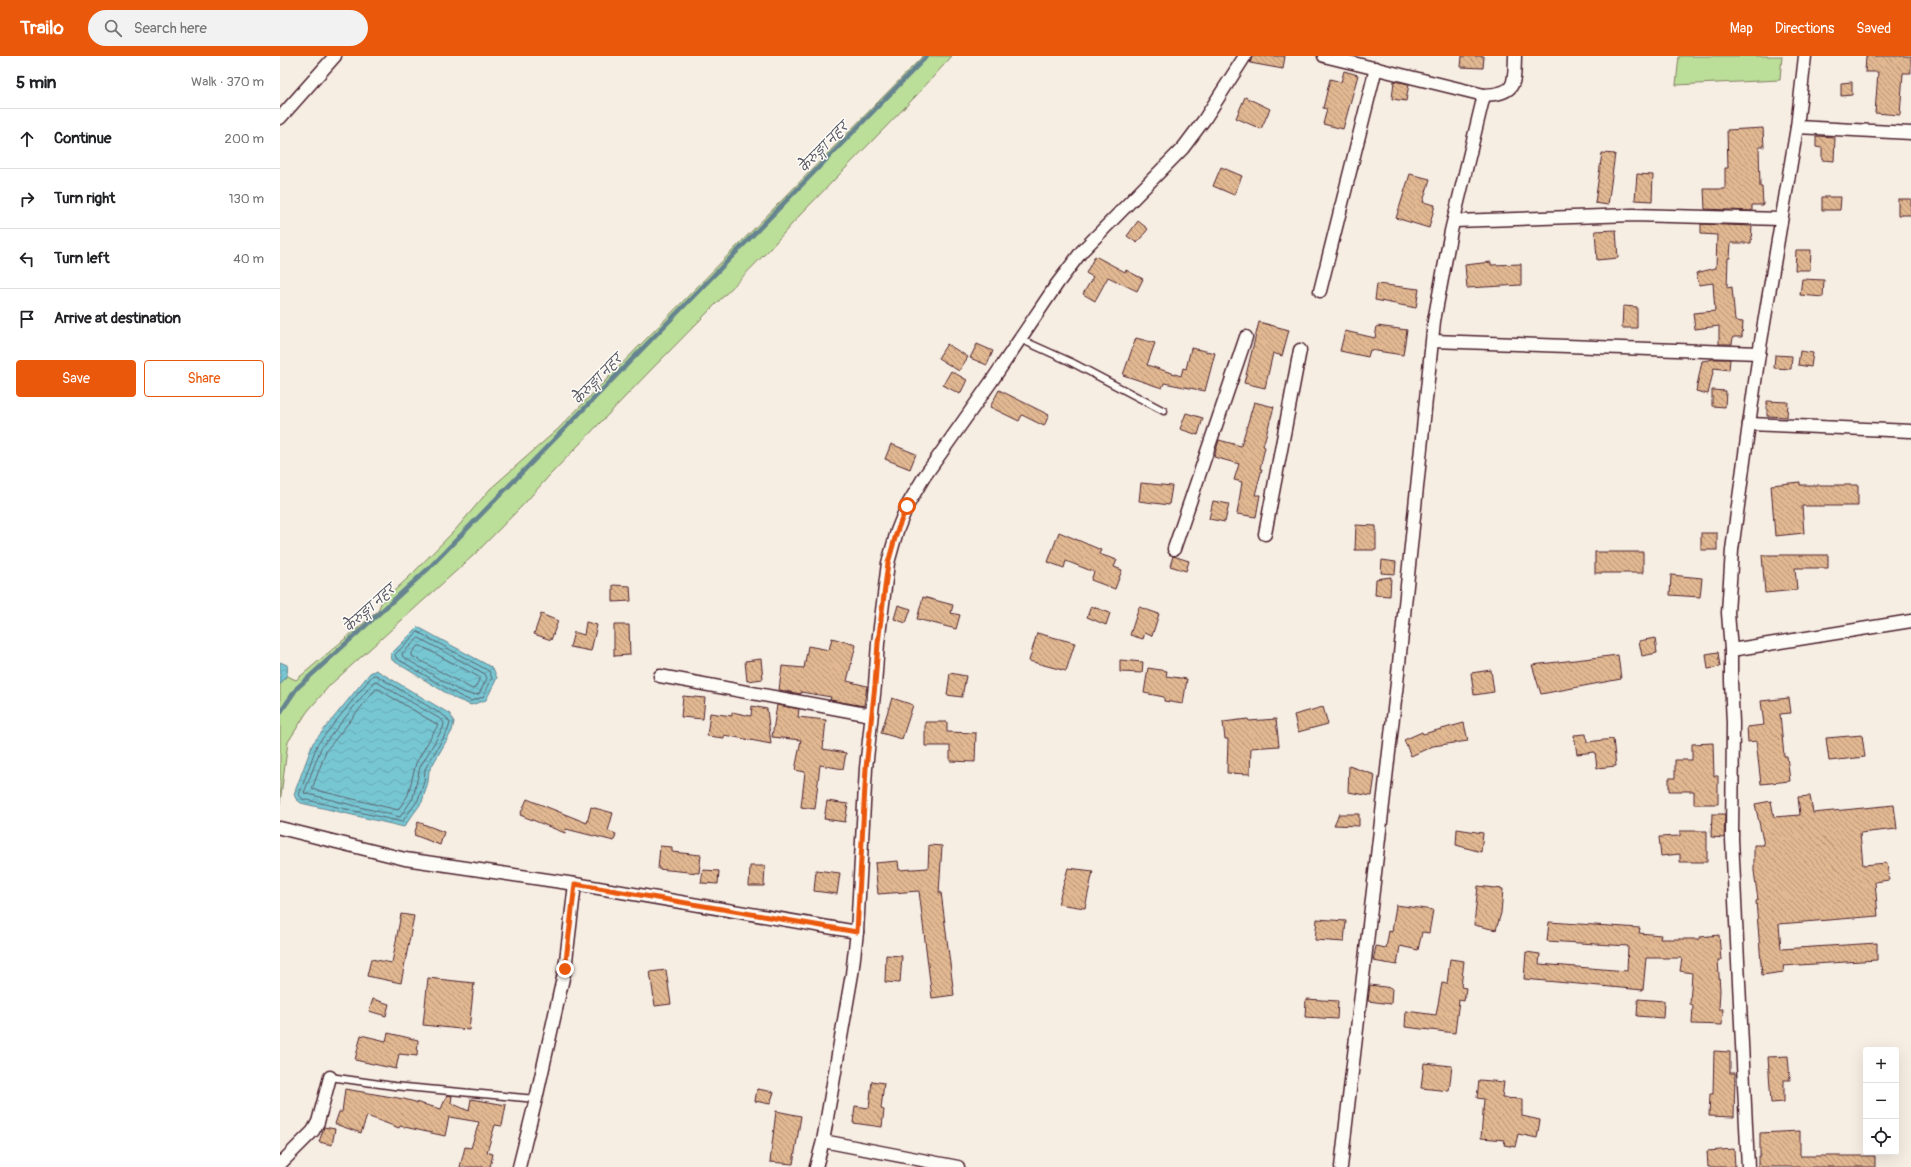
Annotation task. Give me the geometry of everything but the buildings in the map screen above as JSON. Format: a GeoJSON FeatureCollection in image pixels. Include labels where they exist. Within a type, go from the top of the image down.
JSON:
{"type":"FeatureCollection","features":[{"type":"Feature","properties":{"kind":"street"},"geometry":{"type":"LineString","coordinates":[[280,118],[335,56]]}},
{"type":"Feature","properties":{"kind":"street"},"geometry":{"type":"LineString","coordinates":[[816,1167],[823,1140],[852,974],[857,932],[866,768],[871,715],[888,563],[897,531],[907,506],[924,477],[1057,284],[1082,251],[1183,148],[1204,120],[1245,56]]}},
{"type":"Feature","properties":{"kind":"street"},"geometry":{"type":"LineString","coordinates":[[1324,56],[1484,95],[1502,94],[1510,88],[1514,81],[1515,56]]}},
{"type":"Feature","properties":{"kind":"street"},"geometry":{"type":"LineString","coordinates":[[1748,1167],[1732,839],[1733,723],[1731,650],[1728,613],[1732,550],[1749,424],[1797,127],[1805,56]]}},
{"type":"Feature","properties":{"kind":"street"},"geometry":{"type":"LineString","coordinates":[[1320,291],[1376,68]]}},
{"type":"Feature","properties":{"kind":"street"},"geometry":{"type":"LineString","coordinates":[[1341,1167],[1390,746],[1434,321],[1454,221],[1484,95]]}},
{"type":"Feature","properties":{"kind":"street"},"geometry":{"type":"LineString","coordinates":[[1797,127],[1911,133]]}},
{"type":"Feature","properties":{"kind":"street"},"geometry":{"type":"LineString","coordinates":[[1454,221],[1633,215],[1782,219]]}},
{"type":"Feature","properties":{"kind":"street"},"geometry":{"type":"LineString","coordinates":[[1174,549],[1246,337]]}},
{"type":"Feature","properties":{"kind":"street"},"geometry":{"type":"LineString","coordinates":[[1433,341],[1760,353]]}},
{"type":"Feature","properties":{"kind":"street"},"geometry":{"type":"LineString","coordinates":[[1265,534],[1300,350]]}},
{"type":"Feature","properties":{"kind":"street"},"geometry":{"type":"LineString","coordinates":[[1749,424],[1911,431]]}},
{"type":"Feature","properties":{"kind":"street"},"geometry":{"type":"LineString","coordinates":[[1731,650],[1911,621]]}},
{"type":"Feature","properties":{"kind":"street"},"geometry":{"type":"LineString","coordinates":[[660,676],[871,715]]}},
{"type":"Feature","properties":{"kind":"street"},"geometry":{"type":"LineString","coordinates":[[280,828],[405,859],[575,884],[857,932]]}},
{"type":"Feature","properties":{"kind":"street"},"geometry":{"type":"LineString","coordinates":[[519,1167],[565,969],[575,884]]}},
{"type":"Feature","properties":{"kind":"street"},"geometry":{"type":"LineString","coordinates":[[280,1164],[313,1131],[318,1122],[330,1077]]}},
{"type":"Feature","properties":{"kind":"street"},"geometry":{"type":"LineString","coordinates":[[823,1140],[958,1167]]}},
{"type":"Feature","properties":{"kind":"lane"},"geometry":{"type":"LineString","coordinates":[[1020,339],[1071,362],[1164,411]]}},
{"type":"Feature","properties":{"kind":"lane"},"geometry":{"type":"LineString","coordinates":[[330,1077],[394,1086],[536,1099]]}},
{"type":"Feature","properties":{"kind":"green space"},"geometry":{"type":"Polygon","coordinates":[[[923,56],[952,56],[914,98],[800,215],[768,251],[649,372],[475,554],[330,685],[307,712],[288,742],[280,803],[280,683],[287,676],[296,680],[378,611],[381,603],[456,529],[490,489],[558,429],[923,56]]]}},
{"type":"Feature","properties":{"kind":"green space"},"geometry":{"type":"Polygon","coordinates":[[[1679,56],[1782,56],[1780,80],[1676,85],[1679,56]]]}},
{"type":"Feature","properties":{"kind":"water"},"geometry":{"type":"Polygon","coordinates":[[[418,627],[493,668],[497,678],[486,700],[471,705],[456,699],[392,660],[391,654],[418,627]]]}},
{"type":"Feature","properties":{"kind":"water"},"geometry":{"type":"Polygon","coordinates":[[[280,662],[287,665],[287,671],[286,676],[280,685],[280,662]]]}},
{"type":"Feature","properties":{"kind":"water"},"geometry":{"type":"Polygon","coordinates":[[[376,670],[450,714],[454,722],[452,731],[429,771],[428,782],[422,802],[404,827],[301,803],[296,799],[294,794],[313,743],[370,673],[376,670]]]}},
{"type":"Feature","properties":{"kind":"waterway","name":"केेरुङ्गा नहर"},"geometry":{"type":"LineString","coordinates":[[280,713],[297,688],[429,568],[927,56]]}},
{"type":"Feature","properties":{"kind":"route"},"geometry":{"type":"LineString","coordinates":[[565,969],[575,884],[857,932],[866,768],[878,643],[888,563],[897,531],[907,506]]}}]}
